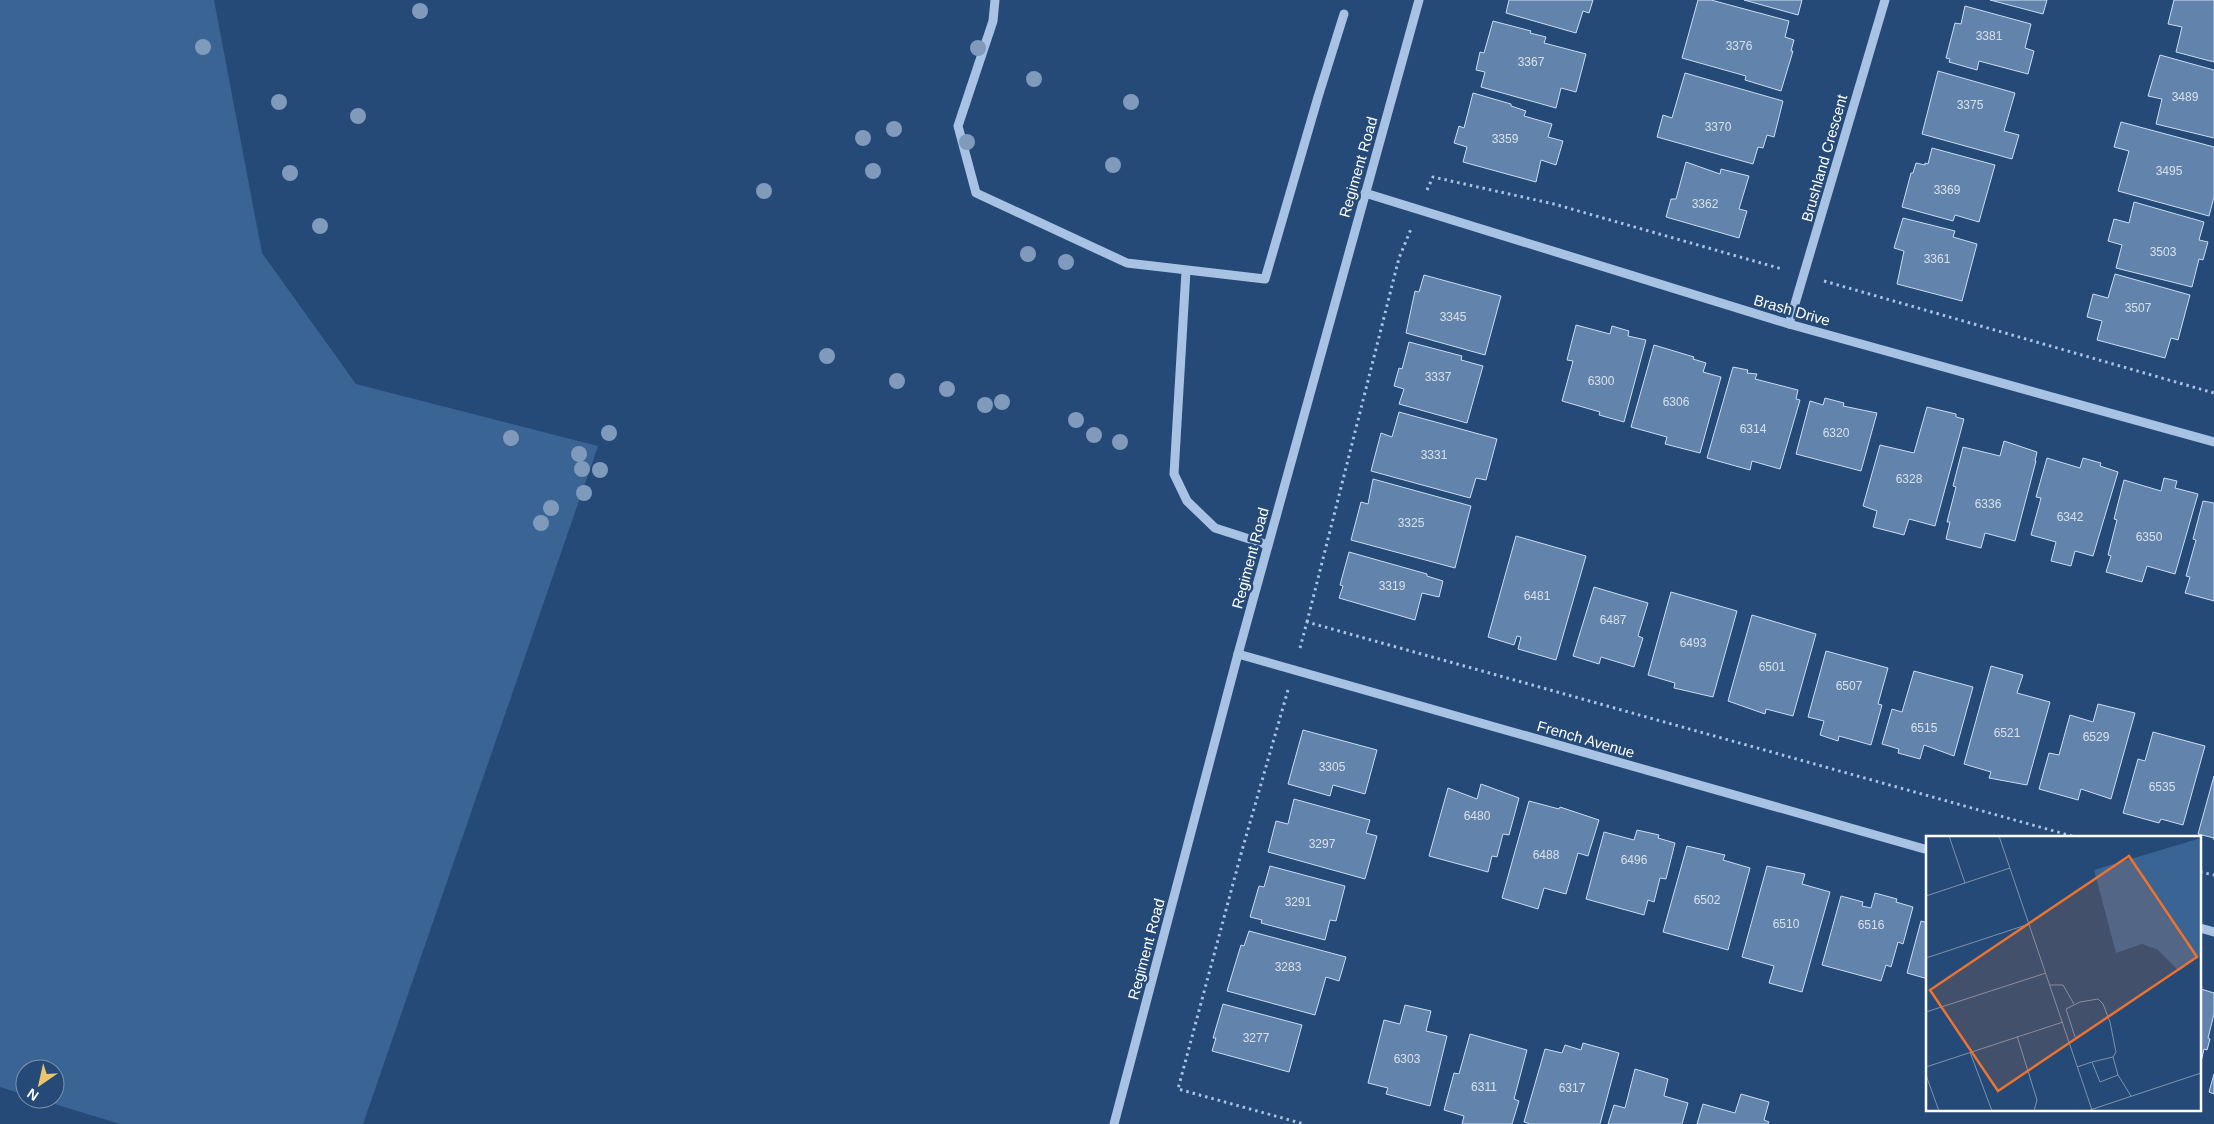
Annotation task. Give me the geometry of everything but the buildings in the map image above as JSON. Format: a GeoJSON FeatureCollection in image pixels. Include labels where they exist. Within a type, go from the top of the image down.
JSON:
{"type":"FeatureCollection","features":[{"type":"Feature","properties":{"kind":"street"},"geometry":{"type":"LineString","coordinates":[[995,0],[993,21],[958,126],[976,192],[1127,263],[1265,279],[1344,14]]}},
{"type":"Feature","properties":{"kind":"street","name":"Regiment Road"},"geometry":{"type":"LineString","coordinates":[[1117,1123],[1238,654],[1419,0]]}},
{"type":"Feature","properties":{"kind":"street","name":"Brushland Crescent"},"geometry":{"type":"LineString","coordinates":[[1789,324],[1885,0]]}},
{"type":"Feature","properties":{"kind":"street","name":"Brash Drive"},"geometry":{"type":"LineString","coordinates":[[1365,193],[1789,324],[2214,442]]}},
{"type":"Feature","properties":{"kind":"street"},"geometry":{"type":"LineString","coordinates":[[1186,271],[1174,474],[1187,501],[1215,528],[1268,546]]}},
{"type":"Feature","properties":{"kind":"street","name":"French Avenue"},"geometry":{"type":"LineString","coordinates":[[1238,654],[1926,849]]}},
{"type":"Feature","properties":{"kind":"path"},"geometry":{"type":"LineString","coordinates":[[1299,650],[1399,258]]}},
{"type":"Feature","properties":{"kind":"path"},"geometry":{"type":"LineString","coordinates":[[1307,622],[2072,836]]}},
{"type":"Feature","properties":{"kind":"path"},"geometry":{"type":"LineString","coordinates":[[1288,687],[1178,1089],[1304,1124]]}},
{"type":"Feature","properties":{"kind":"shaded area"},"geometry":{"type":"Polygon","coordinates":[[[0,0],[214,0],[262,253],[356,384],[598,446],[363,1124],[120,1124],[65,1107],[65,1059],[15,1059],[15,1092],[0,1087],[0,0]]]}}]}
